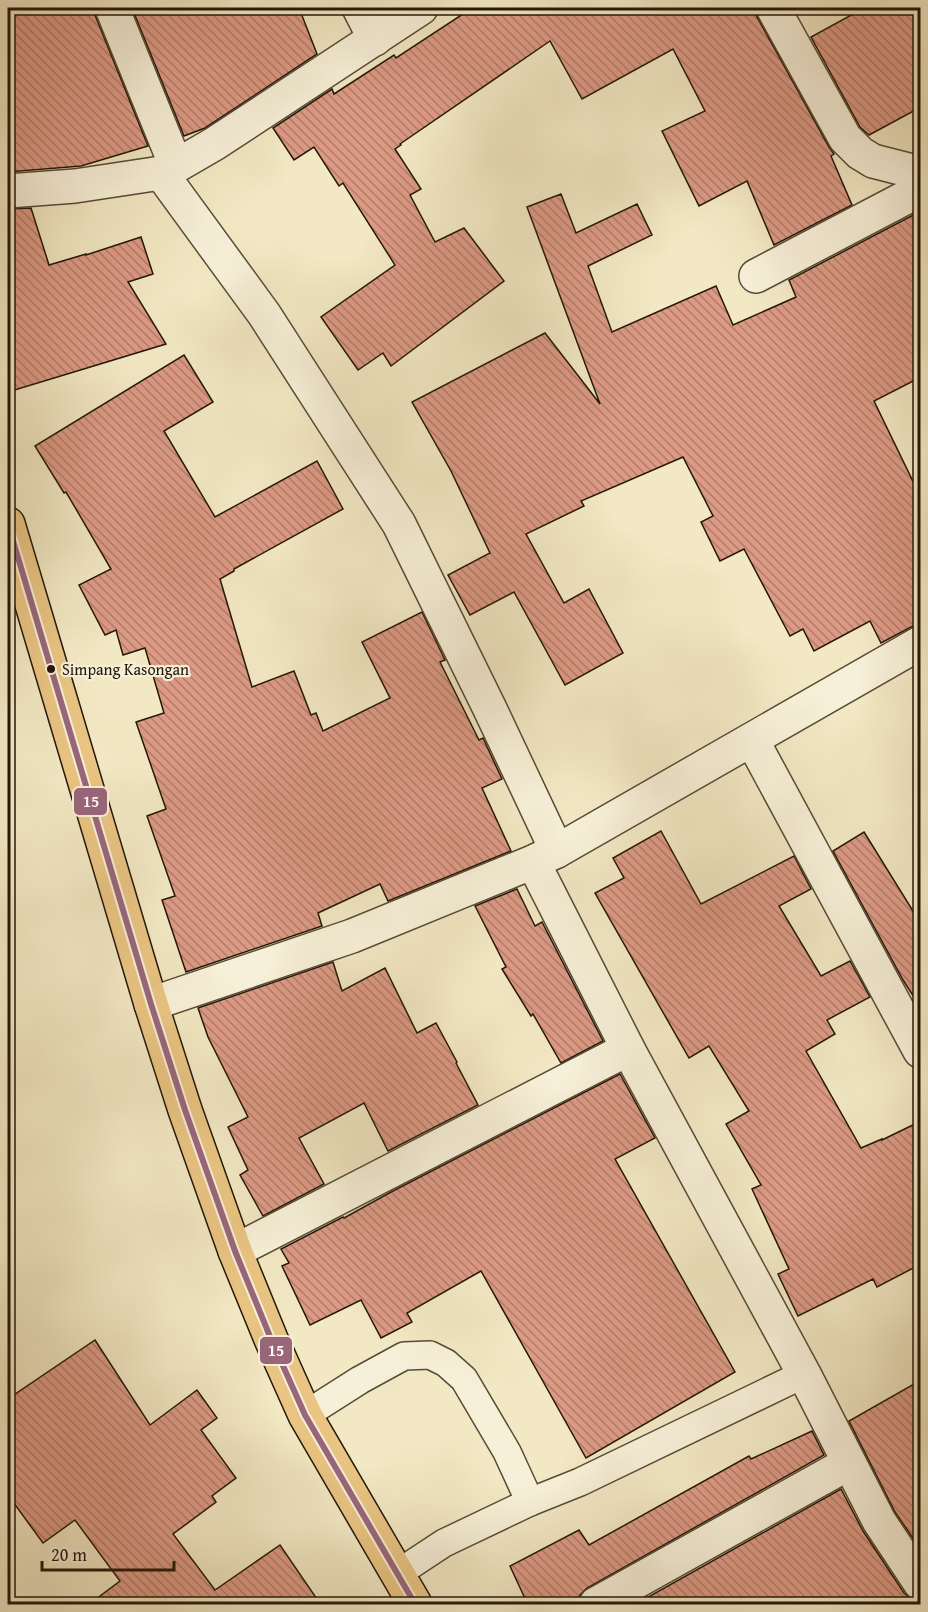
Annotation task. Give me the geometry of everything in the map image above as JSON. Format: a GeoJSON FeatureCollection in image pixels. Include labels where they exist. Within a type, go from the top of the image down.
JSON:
{"type":"FeatureCollection","features":[{"type":"Feature","properties":{"kind":"main road"},"geometry":{"type":"LineString","coordinates":[[8,524],[184,1110],[235,1251],[271,1340],[305,1415],[415,1605]]}},
{"type":"Feature","properties":{"kind":"street"},"geometry":{"type":"LineString","coordinates":[[112,8],[169,170],[399,524],[490,709],[545,856],[628,1049],[804,1374],[879,1521],[921,1583]]}},
{"type":"Feature","properties":{"kind":"street"},"geometry":{"type":"LineString","coordinates":[[359,8],[375,39]]}},
{"type":"Feature","properties":{"kind":"street"},"geometry":{"type":"LineString","coordinates":[[8,191],[75,186],[169,170],[214,144],[421,8]]}},
{"type":"Feature","properties":{"kind":"street"},"geometry":{"type":"LineString","coordinates":[[773,8],[845,138],[860,153],[873,160],[921,174]]}},
{"type":"Feature","properties":{"kind":"street"},"geometry":{"type":"LineString","coordinates":[[756,276],[921,190]]}},
{"type":"Feature","properties":{"kind":"street"},"geometry":{"type":"LineString","coordinates":[[151,1004],[352,936],[545,856],[921,643]]}},
{"type":"Feature","properties":{"kind":"street"},"geometry":{"type":"LineString","coordinates":[[752,740],[921,1051]]}},
{"type":"Feature","properties":{"kind":"street"},"geometry":{"type":"LineString","coordinates":[[235,1251],[628,1049]]}},
{"type":"Feature","properties":{"kind":"street"},"geometry":{"type":"LineString","coordinates":[[596,1605],[849,1463]]}},
{"type":"Feature","properties":{"kind":"lane"},"geometry":{"type":"LineString","coordinates":[[305,1415],[360,1380],[404,1356],[430,1355],[446,1363],[464,1378],[507,1452],[530,1502]]}},
{"type":"Feature","properties":{"kind":"lane"},"geometry":{"type":"LineString","coordinates":[[397,1574],[444,1543],[530,1502],[580,1482],[804,1374]]}},
{"type":"Feature","properties":{"kind":"building"},"geometry":{"type":"Polygon","coordinates":[[[8,8],[94,8],[148,146],[81,166],[8,172],[8,8]]]}},
{"type":"Feature","properties":{"kind":"building"},"geometry":{"type":"Polygon","coordinates":[[[132,8],[299,8],[317,54],[205,128],[184,136],[132,8]]]}},
{"type":"Feature","properties":{"kind":"building"},"geometry":{"type":"Polygon","coordinates":[[[472,8],[754,8],[834,154],[831,156],[852,205],[774,245],[747,181],[699,206],[662,131],[705,111],[673,49],[582,99],[550,41],[395,149],[421,189],[410,195],[435,242],[464,228],[504,281],[391,366],[383,353],[358,370],[321,317],[395,265],[343,183],[339,186],[314,147],[294,160],[273,128],[332,89],[334,94],[394,55],[396,58],[472,8]]]}},
{"type":"Feature","properties":{"kind":"building"},"geometry":{"type":"Polygon","coordinates":[[[864,8],[921,8],[921,107],[869,135],[860,127],[811,37],[864,8]]]}},
{"type":"Feature","properties":{"kind":"building"},"geometry":{"type":"Polygon","coordinates":[[[561,194],[576,233],[637,204],[652,235],[588,266],[612,332],[716,286],[733,325],[796,297],[789,280],[921,211],[921,377],[874,401],[921,498],[921,624],[881,643],[870,621],[814,651],[803,629],[790,636],[744,549],[720,561],[701,522],[713,516],[683,457],[581,501],[584,506],[526,534],[564,603],[589,589],[623,653],[565,685],[514,592],[470,615],[448,575],[490,553],[451,471],[412,402],[545,333],[600,404],[527,207],[561,194]]]}},
{"type":"Feature","properties":{"kind":"building"},"geometry":{"type":"Polygon","coordinates":[[[31,208],[49,265],[141,237],[153,274],[128,282],[166,344],[8,392],[8,209],[31,208]]]}},
{"type":"Feature","properties":{"kind":"building"},"geometry":{"type":"Polygon","coordinates":[[[184,355],[213,402],[164,431],[215,517],[317,461],[343,509],[220,579],[252,687],[294,671],[311,715],[316,713],[323,731],[390,698],[362,642],[422,612],[445,660],[440,662],[479,740],[483,738],[502,779],[482,788],[511,851],[388,901],[380,884],[318,913],[322,926],[186,972],[162,900],[175,896],[147,816],[166,809],[136,722],[164,713],[145,648],[123,655],[116,630],[105,635],[79,585],[111,569],[66,492],[64,493],[35,446],[184,355]]]}},
{"type":"Feature","properties":{"kind":"building"},"geometry":{"type":"Polygon","coordinates":[[[661,831],[701,904],[794,856],[811,889],[779,906],[821,976],[850,961],[870,997],[827,1020],[835,1034],[806,1051],[861,1148],[921,1121],[921,1264],[877,1287],[873,1279],[798,1316],[778,1274],[789,1269],[752,1189],[761,1185],[726,1124],[749,1111],[709,1046],[689,1058],[595,893],[624,878],[613,858],[661,831]]]}},
{"type":"Feature","properties":{"kind":"building"},"geometry":{"type":"Polygon","coordinates":[[[864,832],[921,924],[921,1008],[903,980],[833,851],[864,832]]]}},
{"type":"Feature","properties":{"kind":"building"},"geometry":{"type":"Polygon","coordinates":[[[517,889],[535,926],[542,922],[603,1041],[561,1063],[533,1014],[531,1016],[502,969],[506,967],[475,906],[517,889]]]}},
{"type":"Feature","properties":{"kind":"building"},"geometry":{"type":"Polygon","coordinates":[[[333,962],[342,991],[385,968],[417,1033],[436,1023],[478,1105],[388,1151],[364,1103],[299,1138],[324,1184],[263,1216],[240,1175],[248,1170],[228,1127],[248,1117],[208,1037],[198,1008],[333,962]]]}},
{"type":"Feature","properties":{"kind":"building"},"geometry":{"type":"Polygon","coordinates":[[[620,1074],[655,1138],[615,1159],[735,1372],[586,1458],[481,1271],[407,1313],[412,1322],[381,1338],[361,1300],[310,1325],[282,1266],[289,1263],[281,1249],[620,1074]]]}},
{"type":"Feature","properties":{"kind":"building"},"geometry":{"type":"Polygon","coordinates":[[[95,1340],[150,1425],[197,1390],[217,1418],[201,1430],[236,1478],[212,1496],[216,1502],[173,1534],[215,1590],[280,1545],[321,1605],[88,1605],[120,1581],[75,1520],[43,1543],[8,1495],[8,1399],[95,1340]]]}},
{"type":"Feature","properties":{"kind":"building"},"geometry":{"type":"Polygon","coordinates":[[[921,1380],[921,1550],[895,1512],[849,1421],[921,1380]]]}},
{"type":"Feature","properties":{"kind":"building"},"geometry":{"type":"Polygon","coordinates":[[[812,1431],[824,1455],[587,1588],[580,1595],[577,1605],[528,1605],[510,1566],[579,1530],[589,1545],[749,1456],[751,1459],[812,1431]]]}},
{"type":"Feature","properties":{"kind":"building"},"geometry":{"type":"Polygon","coordinates":[[[841,1489],[863,1531],[904,1593],[912,1600],[904,1605],[634,1605],[841,1489]]]}},
{"type":"Feature","properties":{"kind":"transit line","name":"15"},"geometry":{"type":"LineString","coordinates":[[8,524],[151,1004],[185,1110],[235,1251],[305,1415],[415,1604]]}},
{"type":"Feature","properties":{"kind":"place","name":"Simpang Kasongan"},"geometry":{"type":"Point","coordinates":[51,669]}}]}
